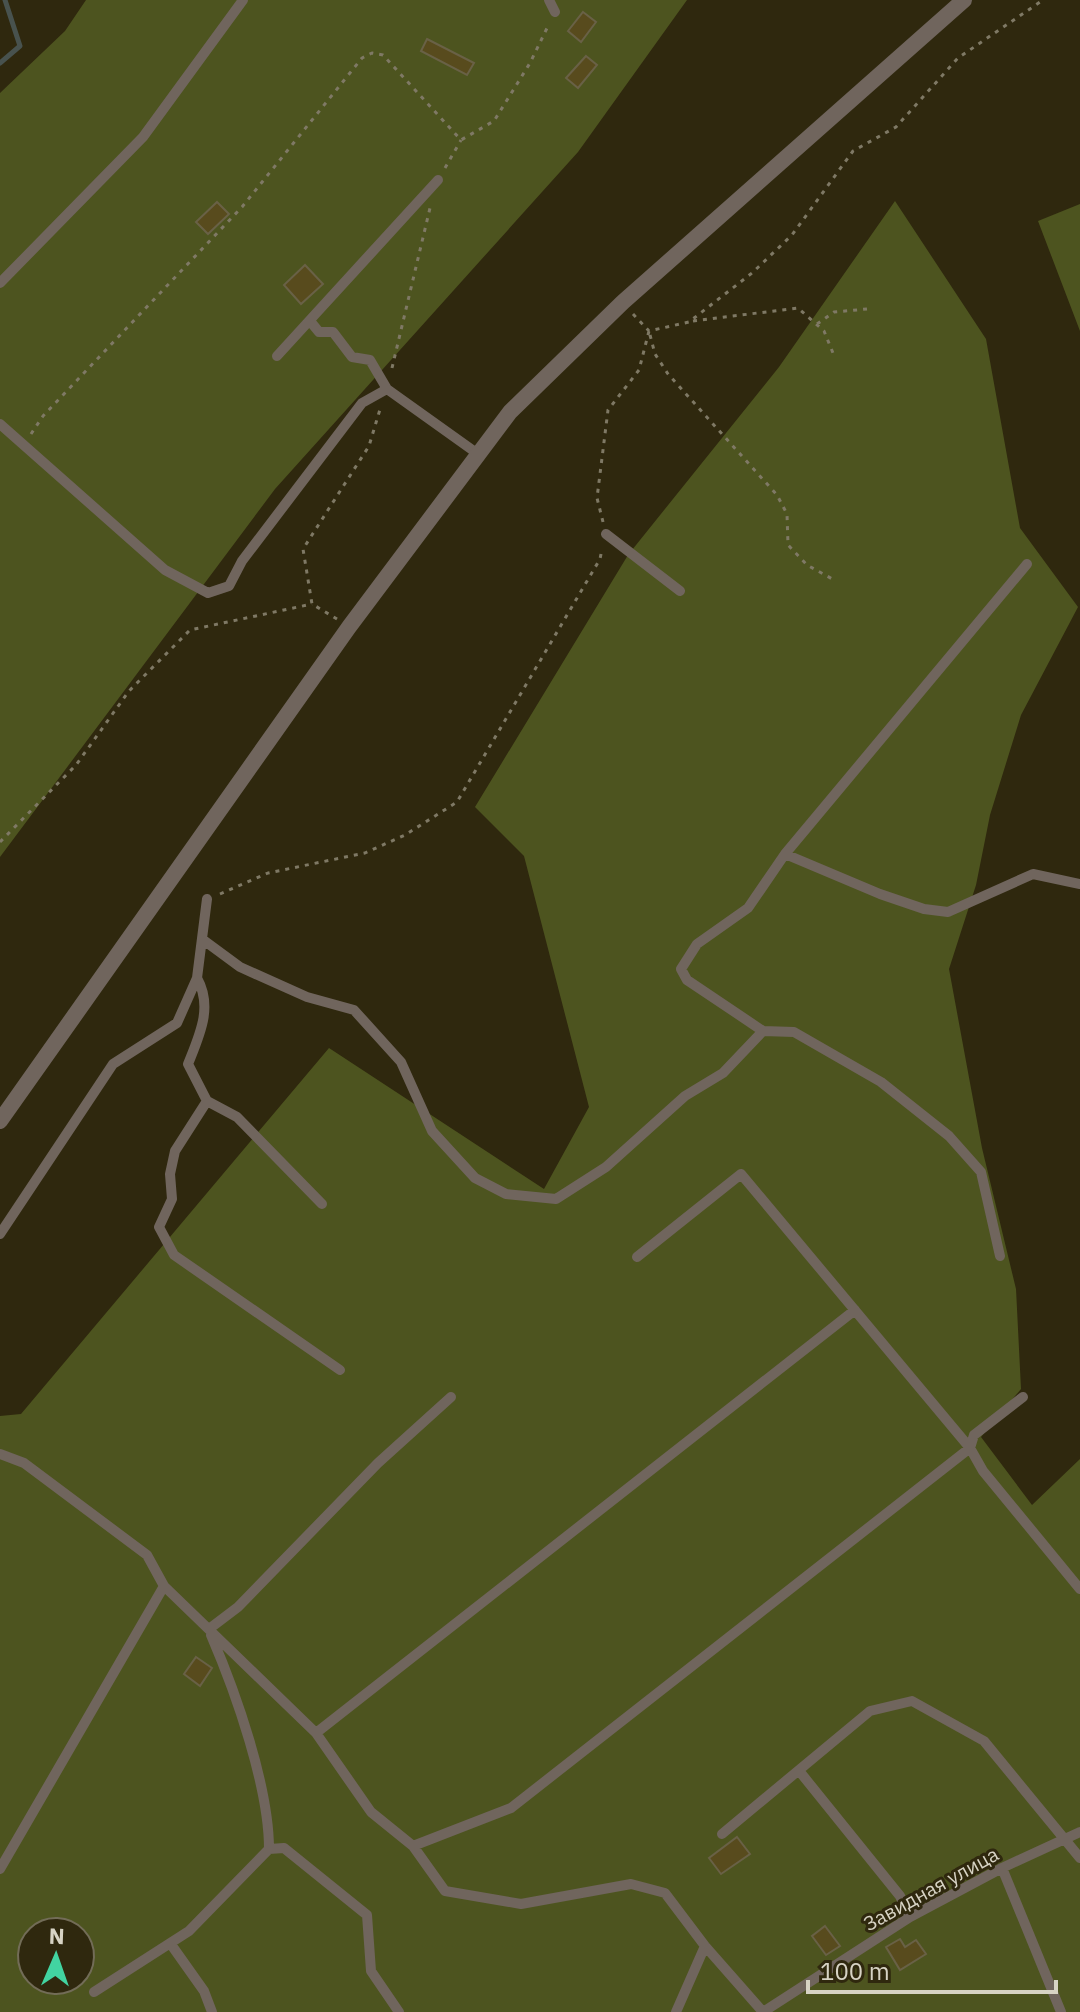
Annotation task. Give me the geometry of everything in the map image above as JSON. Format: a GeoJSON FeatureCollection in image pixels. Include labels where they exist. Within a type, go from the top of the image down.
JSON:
{"type":"FeatureCollection","features":[{"type":"Feature","properties":{"kind":"street"},"geometry":{"type":"LineString","coordinates":[[0,1121],[349,627],[510,412],[542,377],[623,302],[964,0]]}},
{"type":"Feature","properties":{"kind":"lane"},"geometry":{"type":"LineString","coordinates":[[0,283],[143,137],[243,0]]}},
{"type":"Feature","properties":{"kind":"lane"},"geometry":{"type":"LineString","coordinates":[[549,0],[555,12]]}},
{"type":"Feature","properties":{"kind":"lane"},"geometry":{"type":"LineString","coordinates":[[277,356],[438,180]]}},
{"type":"Feature","properties":{"kind":"lane"},"geometry":{"type":"LineString","coordinates":[[310,321],[319,332],[333,332],[352,357],[370,360],[387,389],[478,454]]}},
{"type":"Feature","properties":{"kind":"lane"},"geometry":{"type":"LineString","coordinates":[[0,424],[165,570],[208,593],[229,586],[242,561],[362,403],[387,389]]}},
{"type":"Feature","properties":{"kind":"lane"},"geometry":{"type":"LineString","coordinates":[[606,534],[680,591]]}},
{"type":"Feature","properties":{"kind":"lane"},"geometry":{"type":"LineString","coordinates":[[1000,1256],[981,1172],[949,1136],[881,1082],[794,1032],[763,1031],[687,980],[681,969],[697,944],[748,908],[785,854],[1027,564]]}},
{"type":"Feature","properties":{"kind":"lane"},"geometry":{"type":"LineString","coordinates":[[785,854],[880,894],[924,909],[948,912],[1033,874],[1080,884]]}},
{"type":"Feature","properties":{"kind":"lane"},"geometry":{"type":"LineString","coordinates":[[0,1234],[113,1064],[177,1023],[197,978],[207,899]]}},
{"type":"Feature","properties":{"kind":"lane"},"geometry":{"type":"LineString","coordinates":[[202,939],[240,967],[307,997],[354,1010],[401,1062],[432,1131],[475,1178],[506,1194],[556,1199],[606,1167],[685,1096],[723,1073],[763,1031]]}},
{"type":"Feature","properties":{"kind":"lane"},"geometry":{"type":"LineString","coordinates":[[197,978],[206,994],[203,1028],[188,1064],[207,1101],[237,1117],[322,1204]]}},
{"type":"Feature","properties":{"kind":"lane"},"geometry":{"type":"LineString","coordinates":[[207,1101],[175,1151],[170,1174],[172,1199],[159,1227],[174,1255],[340,1370]]}},
{"type":"Feature","properties":{"kind":"lane"},"geometry":{"type":"LineString","coordinates":[[637,1257],[741,1174],[970,1448],[983,1471],[1080,1589]]}},
{"type":"Feature","properties":{"kind":"lane"},"geometry":{"type":"LineString","coordinates":[[316,1733],[855,1310]]}},
{"type":"Feature","properties":{"kind":"lane"},"geometry":{"type":"LineString","coordinates":[[209,1629],[238,1607],[378,1463],[451,1397]]}},
{"type":"Feature","properties":{"kind":"lane"},"geometry":{"type":"LineString","coordinates":[[413,1846],[511,1808],[970,1448],[974,1435],[1023,1397]]}},
{"type":"Feature","properties":{"kind":"lane"},"geometry":{"type":"LineString","coordinates":[[2,1460],[24,1463],[147,1555],[164,1586],[316,1733],[371,1812],[413,1846],[445,1891],[521,1904],[631,1884],[665,1893],[705,1946],[763,2012]]}},
{"type":"Feature","properties":{"kind":"lane"},"geometry":{"type":"LineString","coordinates":[[0,1869],[164,1586]]}},
{"type":"Feature","properties":{"kind":"lane"},"geometry":{"type":"LineString","coordinates":[[209,1629],[249,1741],[269,1823],[269,1849]]}},
{"type":"Feature","properties":{"kind":"lane"},"geometry":{"type":"LineString","coordinates":[[722,1834],[870,1711],[912,1701],[984,1741],[1080,1858]]}},
{"type":"Feature","properties":{"kind":"lane"},"geometry":{"type":"LineString","coordinates":[[800,1772],[900,1896],[910,1917]]}},
{"type":"Feature","properties":{"kind":"lane","name":"Завидная улица"},"geometry":{"type":"LineString","coordinates":[[763,2012],[910,1917],[1002,1868],[1080,1832]]}},
{"type":"Feature","properties":{"kind":"lane"},"geometry":{"type":"LineString","coordinates":[[96,1991],[189,1931],[269,1849],[284,1848],[367,1915],[371,1971],[399,2012]]}},
{"type":"Feature","properties":{"kind":"lane"},"geometry":{"type":"LineString","coordinates":[[1002,1868],[1061,2012]]}},
{"type":"Feature","properties":{"kind":"lane"},"geometry":{"type":"LineString","coordinates":[[170,1943],[204,1991],[212,2012]]}},
{"type":"Feature","properties":{"kind":"lane"},"geometry":{"type":"LineString","coordinates":[[676,2012],[705,1946]]}},
{"type":"Feature","properties":{"kind":"path"},"geometry":{"type":"LineString","coordinates":[[689,322],[752,273],[792,235],[853,151],[896,127],[958,58],[1043,0]]}},
{"type":"Feature","properties":{"kind":"path"},"geometry":{"type":"LineString","coordinates":[[25,444],[43,416],[96,358],[242,207],[362,58],[372,53],[383,55],[461,140],[494,121],[530,63],[555,12]]}},
{"type":"Feature","properties":{"kind":"path"},"geometry":{"type":"LineString","coordinates":[[623,302],[649,331],[655,354],[668,374],[777,495],[787,514],[788,545],[807,565],[836,581]]}},
{"type":"Feature","properties":{"kind":"path"},"geometry":{"type":"LineString","coordinates":[[649,331],[689,322],[798,308],[824,331],[833,353]]}},
{"type":"Feature","properties":{"kind":"path"},"geometry":{"type":"LineString","coordinates":[[817,324],[834,312],[867,309]]}},
{"type":"Feature","properties":{"kind":"path"},"geometry":{"type":"LineString","coordinates":[[207,899],[268,873],[365,853],[405,835],[457,802],[600,559],[606,534],[597,498],[608,410],[639,370],[649,331]]}},
{"type":"Feature","properties":{"kind":"path"},"geometry":{"type":"LineString","coordinates":[[0,842],[76,765],[129,691],[190,630],[312,604],[349,627]]}},
{"type":"Feature","properties":{"kind":"green space"},"geometry":{"type":"Polygon","coordinates":[[[86,0],[687,0],[578,152],[275,489],[0,857],[0,93],[65,31],[86,0]]]}},
{"type":"Feature","properties":{"kind":"green space"},"geometry":{"type":"Polygon","coordinates":[[[895,201],[986,339],[1020,528],[1078,607],[1021,715],[990,815],[976,885],[949,969],[982,1148],[1016,1289],[1021,1389],[981,1437],[1032,1505],[1080,1459],[1080,2012],[0,2012],[0,1416],[21,1414],[329,1048],[544,1189],[589,1107],[524,856],[475,807],[628,555],[779,367],[895,201]]]}},
{"type":"Feature","properties":{"kind":"green space"},"geometry":{"type":"Polygon","coordinates":[[[1080,204],[1080,331],[1038,221],[1080,204]]]}},
{"type":"Feature","properties":{"kind":"building"},"geometry":{"type":"Polygon","coordinates":[[[583,12],[596,22],[581,42],[568,31],[583,12]]]}},
{"type":"Feature","properties":{"kind":"building"},"geometry":{"type":"Polygon","coordinates":[[[427,39],[474,63],[467,75],[421,51],[427,39]]]}},
{"type":"Feature","properties":{"kind":"building"},"geometry":{"type":"Polygon","coordinates":[[[586,56],[597,65],[578,88],[566,78],[586,56]]]}},
{"type":"Feature","properties":{"kind":"building"},"geometry":{"type":"Polygon","coordinates":[[[217,202],[229,214],[208,234],[196,222],[217,202]]]}},
{"type":"Feature","properties":{"kind":"building"},"geometry":{"type":"Polygon","coordinates":[[[305,265],[323,284],[301,304],[284,285],[305,265]]]}},
{"type":"Feature","properties":{"kind":"building"},"geometry":{"type":"Polygon","coordinates":[[[196,1657],[212,1668],[200,1686],[184,1674],[196,1657]]]}},
{"type":"Feature","properties":{"kind":"building"},"geometry":{"type":"Polygon","coordinates":[[[737,1837],[750,1854],[721,1874],[709,1858],[737,1837]]]}},
{"type":"Feature","properties":{"kind":"building"},"geometry":{"type":"Polygon","coordinates":[[[825,1926],[840,1946],[826,1955],[812,1936],[825,1926]]]}},
{"type":"Feature","properties":{"kind":"building"},"geometry":{"type":"Polygon","coordinates":[[[900,1939],[905,1947],[916,1940],[926,1954],[900,1970],[886,1947],[900,1939]]]}},
{"type":"Feature","properties":{"kind":"waterway"},"geometry":{"type":"LineString","coordinates":[[0,63],[20,46],[5,0]]}}]}
